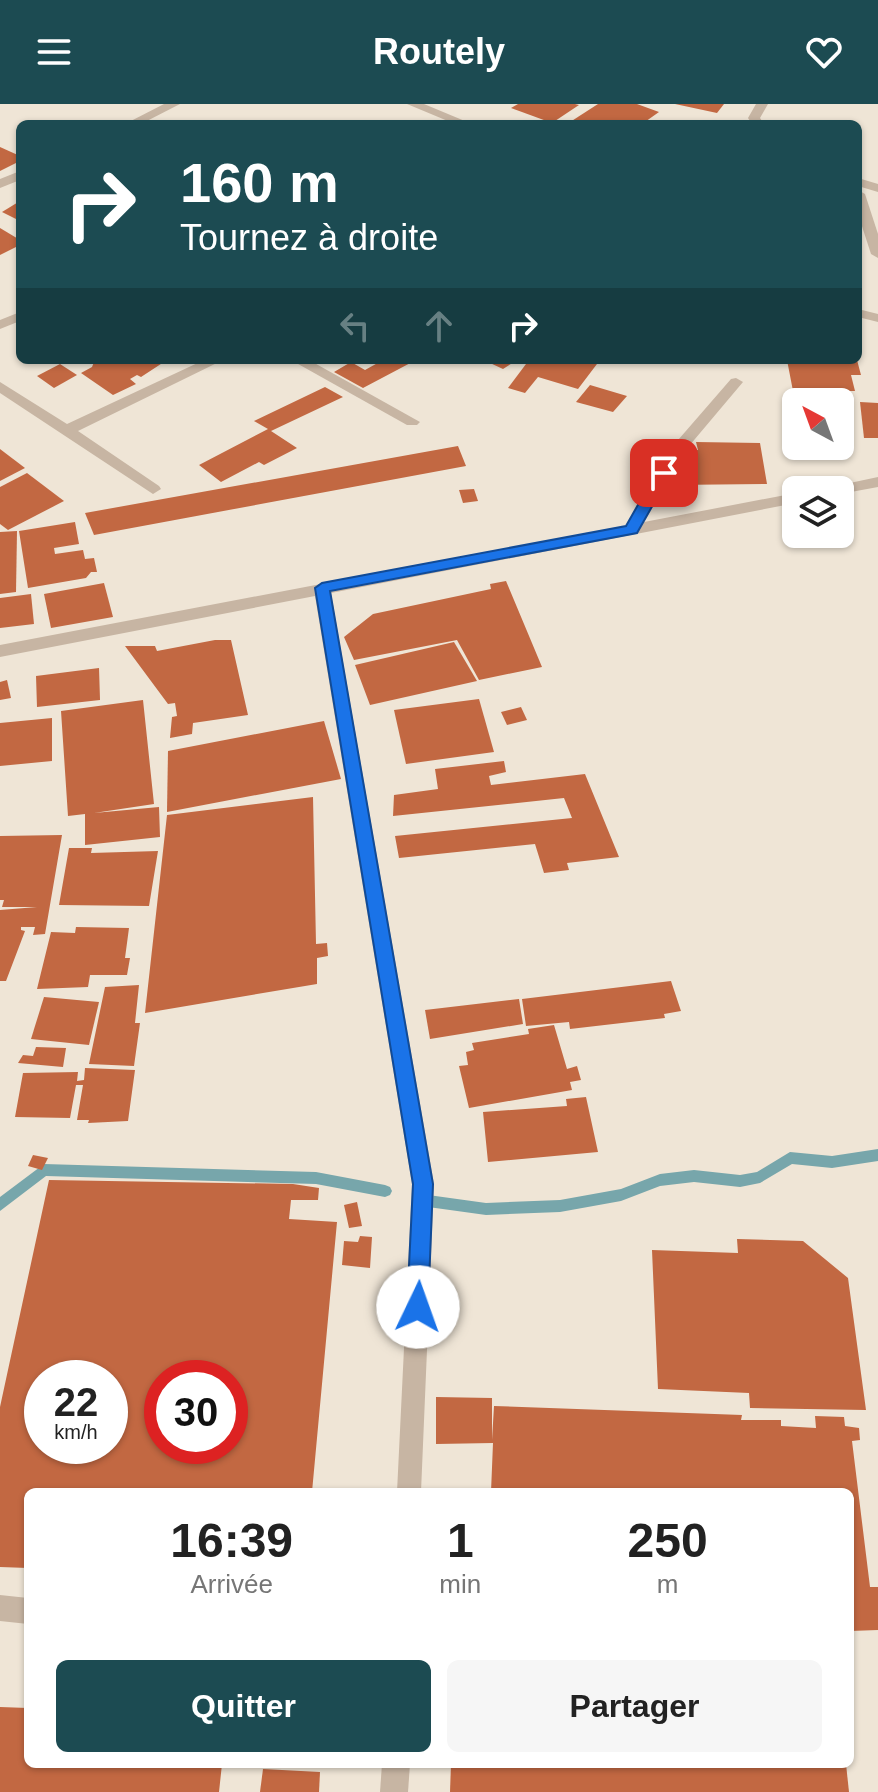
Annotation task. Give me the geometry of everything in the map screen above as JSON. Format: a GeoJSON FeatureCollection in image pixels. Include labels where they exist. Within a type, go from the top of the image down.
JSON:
{"type":"FeatureCollection","features":[{"type":"Feature","properties":{"kind":"street"},"geometry":{"type":"LineString","coordinates":[[140,120],[174,104]]}},
{"type":"Feature","properties":{"kind":"street"},"geometry":{"type":"LineString","coordinates":[[416,108],[454,120]]}},
{"type":"Feature","properties":{"kind":"street"},"geometry":{"type":"LineString","coordinates":[[862,206],[878,254]]}},
{"type":"Feature","properties":{"kind":"street"},"geometry":{"type":"LineString","coordinates":[[66,431],[208,364]]}},
{"type":"Feature","properties":{"kind":"street"},"geometry":{"type":"LineString","coordinates":[[305,364],[412,422]]}},
{"type":"Feature","properties":{"kind":"street"},"geometry":{"type":"LineString","coordinates":[[632,529],[677,450],[736,382]]}},
{"type":"Feature","properties":{"kind":"street"},"geometry":{"type":"LineString","coordinates":[[3,392],[153,489]]}},
{"type":"Feature","properties":{"kind":"street"},"geometry":{"type":"LineString","coordinates":[[854,487],[878,482]]}},
{"type":"Feature","properties":{"kind":"street"},"geometry":{"type":"LineString","coordinates":[[0,651],[782,501]]}},
{"type":"Feature","properties":{"kind":"street"},"geometry":{"type":"LineString","coordinates":[[322,588],[423,1184],[409,1488]]}},
{"type":"Feature","properties":{"kind":"street"},"geometry":{"type":"LineString","coordinates":[[0,1608],[24,1611]]}},
{"type":"Feature","properties":{"kind":"street"},"geometry":{"type":"LineString","coordinates":[[394,1792],[396,1768]]}},
{"type":"Feature","properties":{"kind":"building"},"geometry":{"type":"Polygon","coordinates":[[[518,104],[579,105],[556,120],[544,120],[511,108],[518,104]]]}},
{"type":"Feature","properties":{"kind":"building"},"geometry":{"type":"Polygon","coordinates":[[[598,104],[637,104],[659,112],[648,120],[573,120],[598,104]]]}},
{"type":"Feature","properties":{"kind":"building"},"geometry":{"type":"Polygon","coordinates":[[[675,104],[724,104],[717,113],[675,104]]]}},
{"type":"Feature","properties":{"kind":"building"},"geometry":{"type":"Polygon","coordinates":[[[0,147],[16,154],[16,163],[0,171],[0,147]]]}},
{"type":"Feature","properties":{"kind":"building"},"geometry":{"type":"Polygon","coordinates":[[[16,203],[16,219],[2,212],[16,203]]]}},
{"type":"Feature","properties":{"kind":"building"},"geometry":{"type":"Polygon","coordinates":[[[0,228],[16,238],[16,247],[0,255],[0,228]]]}},
{"type":"Feature","properties":{"kind":"building"},"geometry":{"type":"Polygon","coordinates":[[[60,364],[77,375],[54,388],[37,376],[60,364]]]}},
{"type":"Feature","properties":{"kind":"building"},"geometry":{"type":"Polygon","coordinates":[[[93,364],[161,364],[141,377],[137,375],[130,379],[136,384],[113,395],[81,373],[93,364]]]}},
{"type":"Feature","properties":{"kind":"building"},"geometry":{"type":"Polygon","coordinates":[[[348,364],[365,370],[376,364],[408,364],[363,388],[334,372],[348,364]]]}},
{"type":"Feature","properties":{"kind":"building"},"geometry":{"type":"Polygon","coordinates":[[[492,364],[511,364],[503,369],[492,364]]]}},
{"type":"Feature","properties":{"kind":"building"},"geometry":{"type":"Polygon","coordinates":[[[526,364],[597,364],[578,389],[538,377],[525,393],[508,388],[526,364]]]}},
{"type":"Feature","properties":{"kind":"building"},"geometry":{"type":"Polygon","coordinates":[[[788,364],[858,364],[861,375],[851,375],[855,391],[854,388],[792,388],[788,364]]]}},
{"type":"Feature","properties":{"kind":"building"},"geometry":{"type":"Polygon","coordinates":[[[590,385],[627,396],[613,412],[576,402],[590,385]]]}},
{"type":"Feature","properties":{"kind":"building"},"geometry":{"type":"Polygon","coordinates":[[[325,387],[343,397],[271,431],[297,448],[264,465],[259,462],[221,482],[199,465],[268,429],[254,421],[325,387]]]}},
{"type":"Feature","properties":{"kind":"building"},"geometry":{"type":"Polygon","coordinates":[[[860,402],[878,403],[878,438],[864,438],[860,402]]]}},
{"type":"Feature","properties":{"kind":"building"},"geometry":{"type":"Polygon","coordinates":[[[696,442],[760,443],[767,484],[671,485],[680,451],[698,450],[696,442]]]}},
{"type":"Feature","properties":{"kind":"building"},"geometry":{"type":"Polygon","coordinates":[[[458,446],[466,466],[94,535],[85,513],[458,446]]]}},
{"type":"Feature","properties":{"kind":"building"},"geometry":{"type":"Polygon","coordinates":[[[0,449],[25,468],[0,481],[0,449]]]}},
{"type":"Feature","properties":{"kind":"building"},"geometry":{"type":"Polygon","coordinates":[[[27,473],[64,501],[8,530],[0,524],[0,487],[27,473]]]}},
{"type":"Feature","properties":{"kind":"building"},"geometry":{"type":"Polygon","coordinates":[[[474,489],[478,501],[463,503],[459,490],[474,489]]]}},
{"type":"Feature","properties":{"kind":"building"},"geometry":{"type":"Polygon","coordinates":[[[75,522],[79,544],[54,548],[55,554],[83,550],[85,559],[94,558],[97,572],[91,572],[86,578],[28,588],[19,531],[75,522]]]}},
{"type":"Feature","properties":{"kind":"building"},"geometry":{"type":"Polygon","coordinates":[[[17,531],[16,592],[0,594],[0,532],[17,531]]]}},
{"type":"Feature","properties":{"kind":"building"},"geometry":{"type":"Polygon","coordinates":[[[506,581],[542,667],[479,680],[457,640],[354,660],[344,637],[373,614],[491,589],[490,584],[506,581]]]}},
{"type":"Feature","properties":{"kind":"building"},"geometry":{"type":"Polygon","coordinates":[[[104,583],[113,617],[51,628],[44,594],[104,583]]]}},
{"type":"Feature","properties":{"kind":"building"},"geometry":{"type":"Polygon","coordinates":[[[31,594],[34,624],[0,628],[0,598],[31,594]]]}},
{"type":"Feature","properties":{"kind":"building"},"geometry":{"type":"Polygon","coordinates":[[[231,640],[248,715],[193,723],[192,734],[170,738],[172,717],[177,716],[175,703],[168,704],[125,646],[155,646],[157,651],[231,640]]]}},
{"type":"Feature","properties":{"kind":"building"},"geometry":{"type":"Polygon","coordinates":[[[454,642],[477,681],[370,705],[355,665],[454,642]]]}},
{"type":"Feature","properties":{"kind":"building"},"geometry":{"type":"Polygon","coordinates":[[[99,668],[100,700],[37,707],[36,676],[99,668]]]}},
{"type":"Feature","properties":{"kind":"building"},"geometry":{"type":"Polygon","coordinates":[[[7,680],[11,698],[0,700],[0,682],[7,680]]]}},
{"type":"Feature","properties":{"kind":"building"},"geometry":{"type":"Polygon","coordinates":[[[479,699],[494,752],[406,764],[394,710],[479,699]]]}},
{"type":"Feature","properties":{"kind":"building"},"geometry":{"type":"Polygon","coordinates":[[[143,700],[154,804],[94,813],[159,807],[160,837],[85,845],[85,814],[68,816],[61,711],[143,700]]]}},
{"type":"Feature","properties":{"kind":"building"},"geometry":{"type":"Polygon","coordinates":[[[521,707],[527,720],[507,725],[501,712],[521,707]]]}},
{"type":"Feature","properties":{"kind":"building"},"geometry":{"type":"Polygon","coordinates":[[[52,718],[52,761],[0,766],[0,723],[52,718]]]}},
{"type":"Feature","properties":{"kind":"building"},"geometry":{"type":"Polygon","coordinates":[[[324,721],[341,779],[167,812],[168,751],[324,721]]]}},
{"type":"Feature","properties":{"kind":"building"},"geometry":{"type":"Polygon","coordinates":[[[504,761],[506,772],[489,776],[491,785],[585,774],[619,857],[567,863],[569,870],[544,873],[535,844],[399,858],[395,836],[572,818],[564,798],[393,816],[394,795],[438,789],[435,769],[504,761]]]}},
{"type":"Feature","properties":{"kind":"building"},"geometry":{"type":"Polygon","coordinates":[[[313,797],[316,944],[327,943],[328,956],[317,958],[317,984],[145,1013],[167,815],[313,797]]]}},
{"type":"Feature","properties":{"kind":"building"},"geometry":{"type":"Polygon","coordinates":[[[62,835],[45,934],[33,935],[35,927],[21,927],[25,931],[6,981],[0,981],[0,910],[37,907],[2,907],[0,836],[62,835]]]}},
{"type":"Feature","properties":{"kind":"building"},"geometry":{"type":"Polygon","coordinates":[[[69,848],[92,848],[91,853],[158,851],[149,906],[59,905],[69,848]]]}},
{"type":"Feature","properties":{"kind":"building"},"geometry":{"type":"Polygon","coordinates":[[[76,927],[129,928],[125,958],[130,958],[127,975],[90,975],[88,987],[37,989],[51,932],[75,933],[76,927]]]}},
{"type":"Feature","properties":{"kind":"building"},"geometry":{"type":"Polygon","coordinates":[[[671,981],[681,1011],[664,1014],[665,1018],[570,1029],[569,1022],[526,1026],[522,999],[671,981]]]}},
{"type":"Feature","properties":{"kind":"building"},"geometry":{"type":"Polygon","coordinates":[[[139,985],[135,1023],[140,1023],[134,1066],[89,1064],[105,987],[139,985]]]}},
{"type":"Feature","properties":{"kind":"building"},"geometry":{"type":"Polygon","coordinates":[[[44,997],[99,1002],[89,1045],[31,1039],[44,997]]]}},
{"type":"Feature","properties":{"kind":"building"},"geometry":{"type":"Polygon","coordinates":[[[519,999],[523,1024],[430,1039],[425,1010],[519,999]]]}},
{"type":"Feature","properties":{"kind":"building"},"geometry":{"type":"Polygon","coordinates":[[[554,1025],[567,1069],[577,1066],[581,1080],[570,1082],[572,1090],[469,1108],[459,1066],[468,1065],[466,1052],[474,1050],[472,1043],[529,1034],[528,1029],[554,1025]]]}},
{"type":"Feature","properties":{"kind":"building"},"geometry":{"type":"Polygon","coordinates":[[[36,1047],[66,1048],[63,1067],[18,1063],[23,1055],[33,1056],[36,1047]]]}},
{"type":"Feature","properties":{"kind":"building"},"geometry":{"type":"Polygon","coordinates":[[[85,1068],[135,1070],[128,1121],[88,1123],[89,1120],[77,1120],[83,1085],[76,1085],[70,1118],[15,1117],[23,1073],[78,1072],[77,1081],[84,1080],[85,1068]]]}},
{"type":"Feature","properties":{"kind":"building"},"geometry":{"type":"Polygon","coordinates":[[[586,1097],[598,1152],[488,1162],[483,1112],[567,1106],[566,1099],[586,1097]]]}},
{"type":"Feature","properties":{"kind":"building"},"geometry":{"type":"Polygon","coordinates":[[[33,1155],[48,1158],[42,1170],[28,1166],[33,1155]]]}},
{"type":"Feature","properties":{"kind":"building"},"geometry":{"type":"Polygon","coordinates":[[[49,1180],[293,1184],[319,1188],[318,1200],[291,1200],[289,1219],[337,1222],[312,1488],[24,1488],[24,1568],[0,1567],[0,1407],[49,1180]]]}},
{"type":"Feature","properties":{"kind":"building"},"geometry":{"type":"Polygon","coordinates":[[[357,1202],[362,1226],[349,1228],[344,1205],[357,1202]]]}},
{"type":"Feature","properties":{"kind":"building"},"geometry":{"type":"Polygon","coordinates":[[[360,1236],[372,1237],[370,1268],[342,1265],[344,1241],[358,1242],[360,1236]]]}},
{"type":"Feature","properties":{"kind":"building"},"geometry":{"type":"Polygon","coordinates":[[[737,1239],[803,1241],[848,1278],[866,1410],[750,1408],[749,1393],[658,1389],[652,1250],[738,1253],[737,1239]]]}},
{"type":"Feature","properties":{"kind":"building"},"geometry":{"type":"Polygon","coordinates":[[[436,1397],[492,1398],[492,1440],[494,1406],[742,1415],[741,1420],[781,1420],[781,1426],[816,1428],[815,1416],[844,1417],[845,1426],[859,1428],[860,1440],[852,1441],[870,1587],[878,1587],[878,1630],[854,1631],[854,1488],[491,1488],[493,1443],[436,1444],[436,1397]]]}},
{"type":"Feature","properties":{"kind":"building"},"geometry":{"type":"Polygon","coordinates":[[[0,1707],[24,1708],[24,1768],[222,1768],[219,1792],[0,1792],[0,1707]]]}},
{"type":"Feature","properties":{"kind":"building"},"geometry":{"type":"Polygon","coordinates":[[[451,1768],[846,1768],[849,1792],[450,1792],[451,1768]]]}},
{"type":"Feature","properties":{"kind":"building"},"geometry":{"type":"Polygon","coordinates":[[[263,1769],[320,1772],[319,1792],[260,1792],[263,1769]]]}},
{"type":"Feature","properties":{"kind":"waterway"},"geometry":{"type":"LineString","coordinates":[[421,1200],[486,1209],[560,1206],[621,1195],[660,1180],[694,1176],[740,1181],[760,1177],[790,1158],[832,1162],[878,1155]]}},
{"type":"Feature","properties":{"kind":"waterway"},"geometry":{"type":"LineString","coordinates":[[0,1205],[44,1170],[316,1178],[385,1191]]}},
{"type":"Feature","properties":{"kind":"route"},"geometry":{"type":"LineString","coordinates":[[418,1307],[423,1184],[322,588],[632,529],[664,473]]}}]}
